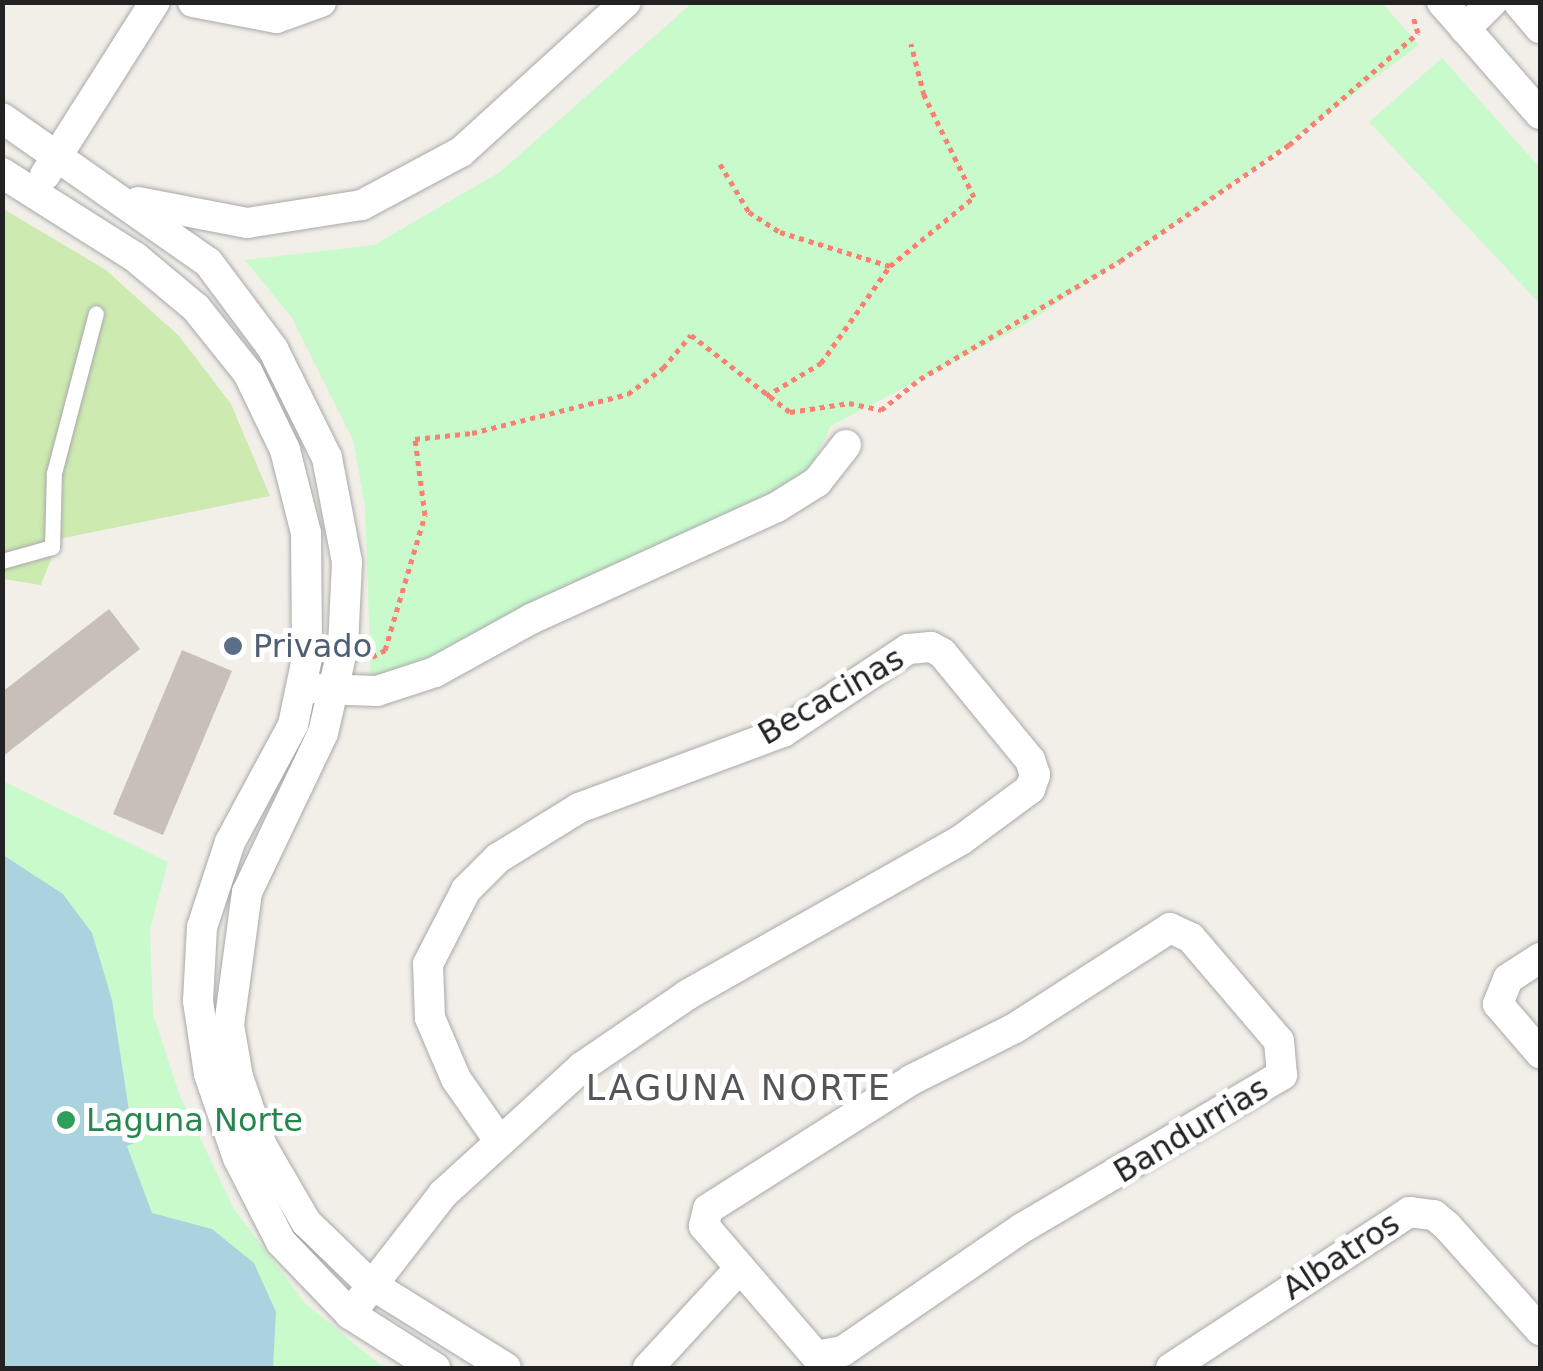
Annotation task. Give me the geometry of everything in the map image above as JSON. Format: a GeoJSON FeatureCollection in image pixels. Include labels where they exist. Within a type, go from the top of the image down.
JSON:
{"type":"FeatureCollection","features":[{"type":"Feature","properties":{"kind":"street"},"geometry":{"type":"LineString","coordinates":[[33,195],[155,2]]}},
{"type":"Feature","properties":{"kind":"street"},"geometry":{"type":"LineString","coordinates":[[193,2],[276,18],[321,2]]}},
{"type":"Feature","properties":{"kind":"street"},"geometry":{"type":"LineString","coordinates":[[111,193],[167,212],[220,219],[304,218],[362,204],[412,182],[461,152],[626,2]]}},
{"type":"Feature","properties":{"kind":"street"},"geometry":{"type":"LineString","coordinates":[[1442,2],[1540,114]]}},
{"type":"Feature","properties":{"kind":"street"},"geometry":{"type":"LineString","coordinates":[[1465,29],[1492,2]]}},
{"type":"Feature","properties":{"kind":"street"},"geometry":{"type":"LineString","coordinates":[[1518,2],[1540,28]]}},
{"type":"Feature","properties":{"kind":"street"},"geometry":{"type":"LineString","coordinates":[[2,118],[54,159],[111,193],[200,256],[258,325],[303,398],[327,458],[348,562],[338,676],[323,733],[247,892],[228,1025],[262,1146],[306,1222],[368,1283],[506,1368]]}},
{"type":"Feature","properties":{"kind":"street"},"geometry":{"type":"LineString","coordinates":[[2,172],[177,290],[216,329],[262,398],[286,450],[306,533],[309,610],[301,688],[293,725],[230,842],[202,927],[198,1000],[210,1074],[238,1158],[281,1242],[350,1314],[435,1368]]}},
{"type":"Feature","properties":{"kind":"street"},"geometry":{"type":"LineString","coordinates":[[200,256],[200,234],[220,219]]}},
{"type":"Feature","properties":{"kind":"street"},"geometry":{"type":"LineString","coordinates":[[301,688],[338,676],[377,691],[435,672],[531,619],[777,507],[817,482],[846,445]]}},
{"type":"Feature","properties":{"kind":"street","name":"Becacinas"},"geometry":{"type":"LineString","coordinates":[[350,1314],[368,1283],[498,1139],[582,1067],[687,995],[961,840],[1030,789],[1035,775],[1030,760],[942,654],[931,647],[908,648],[782,732],[578,808],[498,858],[466,890],[428,964],[430,1018],[456,1079],[498,1139]]}},
{"type":"Feature","properties":{"kind":"street","name":"Bandurrias"},"geometry":{"type":"LineString","coordinates":[[1170,928],[1191,938],[1284,1054],[1274,1084],[1022,1228],[834,1356],[816,1356],[738,1270],[704,1226],[708,1209],[911,1080],[1014,1028],[1157,931],[1170,928]]}},
{"type":"Feature","properties":{"kind":"street"},"geometry":{"type":"LineString","coordinates":[[1540,958],[1508,979],[1498,1004],[1540,1052]]}},
{"type":"Feature","properties":{"kind":"street","name":"Albatros"},"geometry":{"type":"LineString","coordinates":[[1171,1368],[1409,1212],[1434,1215],[1447,1226],[1540,1330]]}},
{"type":"Feature","properties":{"kind":"street"},"geometry":{"type":"LineString","coordinates":[[648,1368],[738,1270]]}},
{"type":"Feature","properties":{"kind":"lane"},"geometry":{"type":"LineString","coordinates":[[2,561],[52,548],[54,474],[96,313]]}},
{"type":"Feature","properties":{"kind":"path"},"geometry":{"type":"LineString","coordinates":[[338,676],[385,650],[413,571],[425,515],[415,439],[472,433],[628,394],[664,368],[691,335],[790,412],[849,403],[882,410],[920,379],[1120,261],[1289,145],[1418,33],[1412,17]]}},
{"type":"Feature","properties":{"kind":"path"},"geometry":{"type":"LineString","coordinates":[[766,396],[821,362],[890,266],[974,198],[924,95],[911,44]]}},
{"type":"Feature","properties":{"kind":"path"},"geometry":{"type":"LineString","coordinates":[[720,164],[749,212],[780,232],[890,266]]}},
{"type":"Feature","properties":{"kind":"green space"},"geometry":{"type":"Polygon","coordinates":[[[692,3],[1382,3],[1419,45],[1217,196],[1026,324],[831,426],[807,475],[371,685],[365,506],[353,440],[292,318],[245,260],[374,245],[500,172],[692,3]]]}},
{"type":"Feature","properties":{"kind":"green space"},"geometry":{"type":"Polygon","coordinates":[[[1442,58],[1540,168],[1540,304],[1369,122],[1442,58]]]}},
{"type":"Feature","properties":{"kind":"green space"},"geometry":{"type":"Polygon","coordinates":[[[2,208],[106,270],[179,336],[231,404],[270,496],[59,539],[41,585],[3,579],[2,208]]]}},
{"type":"Feature","properties":{"kind":"green space","name":"Laguna Norte"},"geometry":{"type":"Polygon","coordinates":[[[3,781],[168,862],[150,929],[153,1014],[180,1096],[234,1209],[306,1304],[384,1368],[3,1368],[3,781]]]}},
{"type":"Feature","properties":{"kind":"water","name":"Laguna Norte"},"geometry":{"type":"Polygon","coordinates":[[[3,855],[63,894],[92,933],[112,1000],[134,1143],[127,1146],[152,1213],[212,1229],[254,1263],[276,1312],[273,1368],[3,1368],[3,855]]]}},
{"type":"Feature","properties":{"kind":"building"},"geometry":{"type":"Polygon","coordinates":[[[109,609],[140,649],[2,757],[2,692],[109,609]]]}},
{"type":"Feature","properties":{"kind":"building"},"geometry":{"type":"Polygon","coordinates":[[[182,650],[232,671],[163,835],[113,814],[182,650]]]}},
{"type":"Feature","properties":{"kind":"place","name":"Privado"},"geometry":{"type":"Point","coordinates":[233,646]}},
{"type":"Feature","properties":{"kind":"place","name":"Laguna Norte"},"geometry":{"type":"Point","coordinates":[66,1120]}},
{"type":"Feature","properties":{"kind":"district","name":"LAGUNA NORTE"},"geometry":{"type":"Point","coordinates":[739,1088]}}]}
